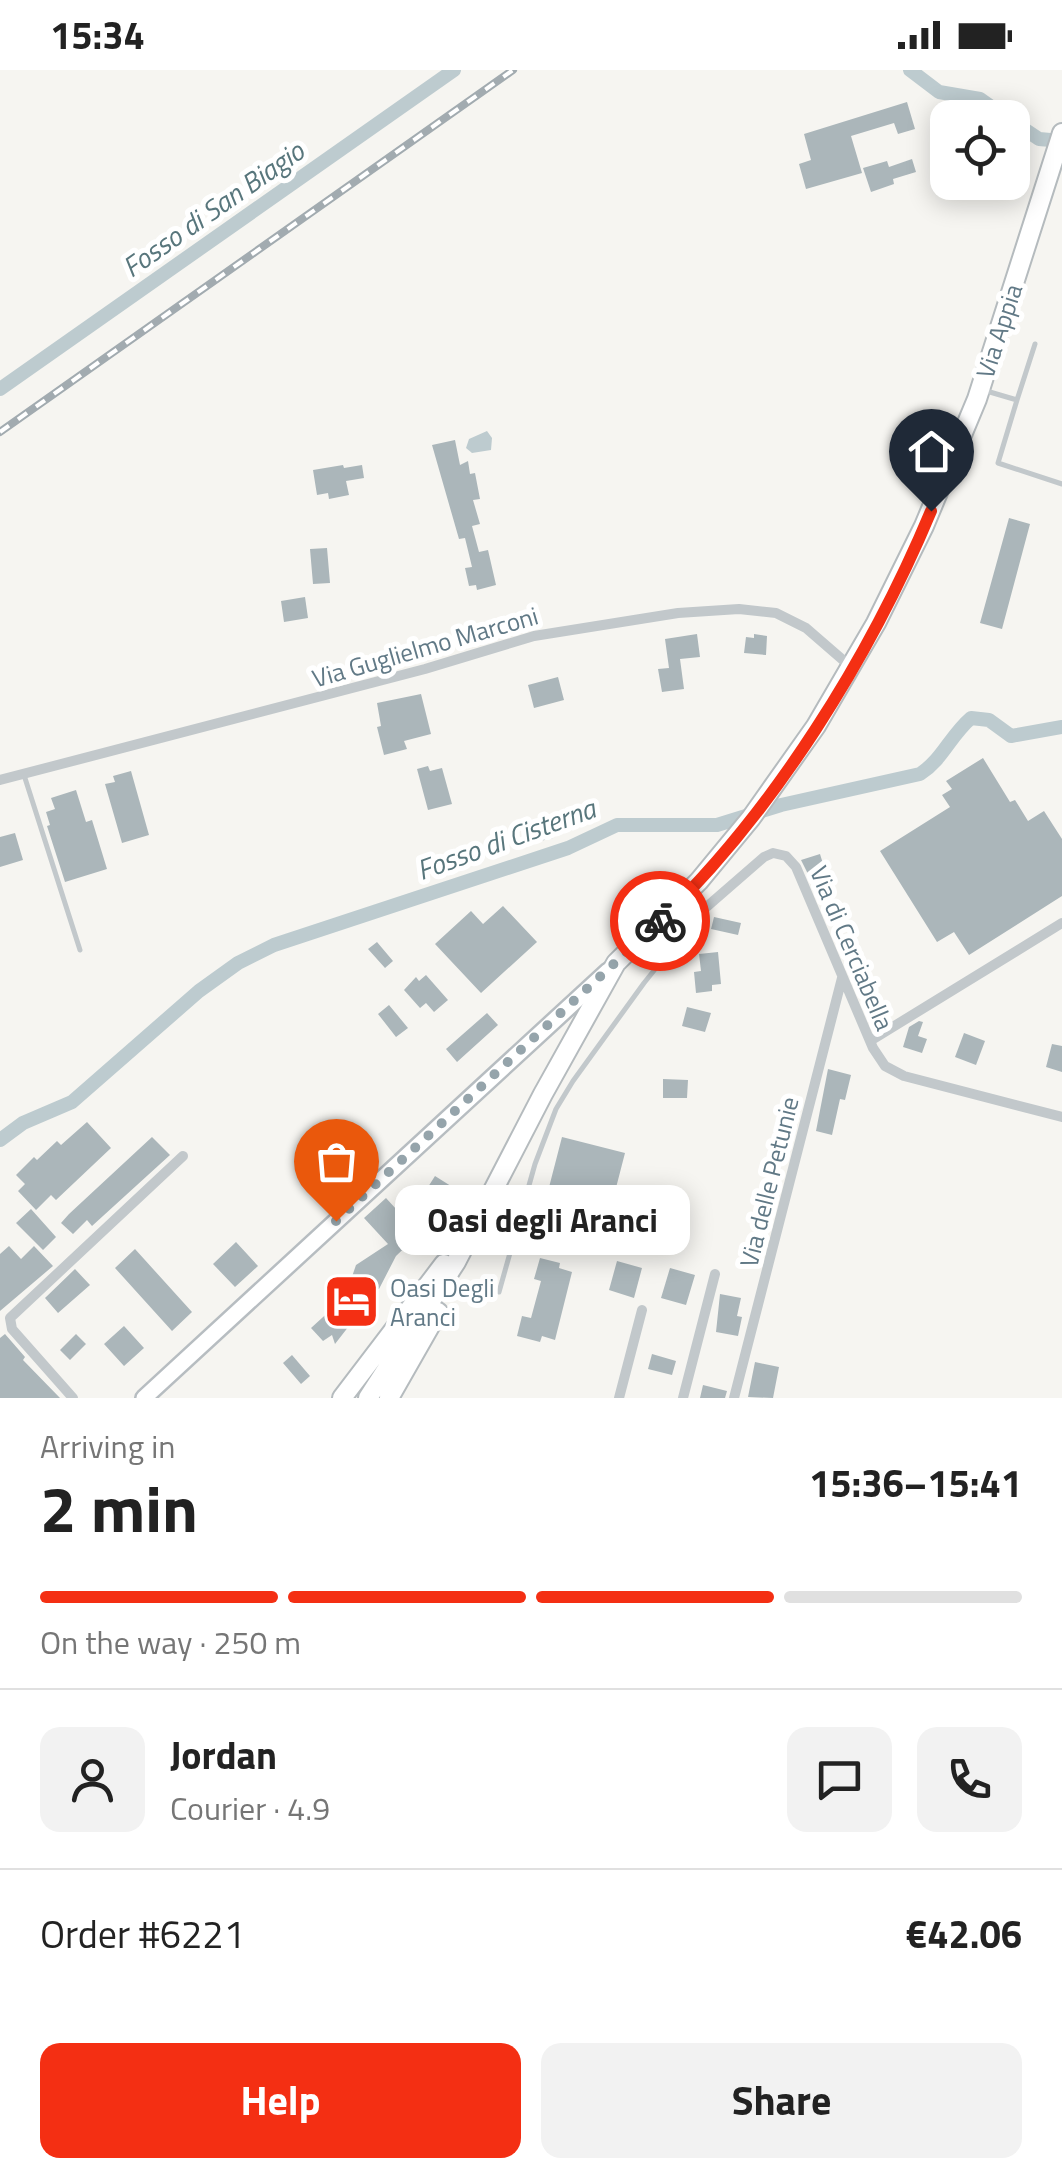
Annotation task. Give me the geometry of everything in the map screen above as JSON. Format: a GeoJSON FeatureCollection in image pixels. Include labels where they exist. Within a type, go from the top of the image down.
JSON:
{"type":"FeatureCollection","features":[{"type":"Feature","properties":{"kind":"main road","name":"Via Appia"},"geometry":{"type":"LineString","coordinates":[[496,1190],[543,1094],[616,963],[721,856],[808,738],[851,667],[920,536],[980,389],[1062,133]]}},
{"type":"Feature","properties":{"kind":"main road"},"geometry":{"type":"LineString","coordinates":[[144,1398],[616,963]]}},
{"type":"Feature","properties":{"kind":"main road"},"geometry":{"type":"LineString","coordinates":[[368,1398],[443,1284],[496,1190]]}},
{"type":"Feature","properties":{"kind":"main road"},"geometry":{"type":"LineString","coordinates":[[342,1398],[496,1190]]}},
{"type":"Feature","properties":{"kind":"main road"},"geometry":{"type":"LineString","coordinates":[[389,1398],[458,1275],[496,1190]]}},
{"type":"Feature","properties":{"kind":"street","name":"Via Guglielmo Marconi"},"geometry":{"type":"LineString","coordinates":[[0,780],[437,666],[534,636],[655,616],[728,609],[776,613],[812,632],[851,667]]}},
{"type":"Feature","properties":{"kind":"street","name":"Via di Cerciabella"},"geometry":{"type":"LineString","coordinates":[[703,910],[759,860],[773,854],[786,856],[796,867],[882,1063],[900,1074],[1062,1117]]}},
{"type":"Feature","properties":{"kind":"street"},"geometry":{"type":"LineString","coordinates":[[674,907],[688,912],[703,910]]}},
{"type":"Feature","properties":{"kind":"street"},"geometry":{"type":"LineString","coordinates":[[870,1041],[1062,923]]}},
{"type":"Feature","properties":{"kind":"street","name":"Via delle Petunie"},"geometry":{"type":"LineString","coordinates":[[734,1398],[842,976]]}},
{"type":"Feature","properties":{"kind":"street"},"geometry":{"type":"LineString","coordinates":[[73,1398],[12,1329],[10,1318],[183,1156]]}},
{"type":"Feature","properties":{"kind":"street"},"geometry":{"type":"LineString","coordinates":[[683,1398],[715,1274]]}},
{"type":"Feature","properties":{"kind":"street"},"geometry":{"type":"LineString","coordinates":[[619,1398],[642,1310]]}},
{"type":"Feature","properties":{"kind":"lane"},"geometry":{"type":"LineString","coordinates":[[1035,344],[998,464],[1062,484]]}},
{"type":"Feature","properties":{"kind":"lane"},"geometry":{"type":"LineString","coordinates":[[980,389],[1017,400]]}},
{"type":"Feature","properties":{"kind":"lane"},"geometry":{"type":"LineString","coordinates":[[24,775],[80,950]]}},
{"type":"Feature","properties":{"kind":"lane"},"geometry":{"type":"LineString","coordinates":[[500,1292],[535,1164],[556,1110],[572,1081],[644,983],[703,910]]}},
{"type":"Feature","properties":{"kind":"shaded area"},"geometry":{"type":"Polygon","coordinates":[[[487,431],[492,438],[491,450],[472,453],[466,448],[469,439],[487,431]]]}},
{"type":"Feature","properties":{"kind":"shaded area"},"geometry":{"type":"Polygon","coordinates":[[[537,1193],[597,1208],[589,1239],[529,1224],[537,1193]]]}},
{"type":"Feature","properties":{"kind":"building"},"geometry":{"type":"Polygon","coordinates":[[[907,102],[915,129],[898,134],[894,123],[851,136],[862,173],[806,189],[799,164],[811,160],[804,134],[907,102]]]}},
{"type":"Feature","properties":{"kind":"building"},"geometry":{"type":"Polygon","coordinates":[[[912,159],[916,172],[871,192],[863,168],[887,161],[889,167],[912,159]]]}},
{"type":"Feature","properties":{"kind":"building"},"geometry":{"type":"Polygon","coordinates":[[[455,440],[460,465],[468,461],[470,474],[475,473],[480,499],[473,500],[480,524],[472,526],[479,552],[488,550],[496,585],[477,590],[476,585],[469,586],[465,568],[472,567],[465,538],[459,539],[432,445],[455,440]]]}},
{"type":"Feature","properties":{"kind":"building"},"geometry":{"type":"Polygon","coordinates":[[[362,465],[364,478],[346,481],[349,495],[329,499],[328,493],[317,495],[313,470],[362,465]]]}},
{"type":"Feature","properties":{"kind":"building"},"geometry":{"type":"Polygon","coordinates":[[[1009,518],[1030,524],[1002,629],[980,623],[1009,518]]]}},
{"type":"Feature","properties":{"kind":"building"},"geometry":{"type":"Polygon","coordinates":[[[327,548],[330,583],[313,584],[310,549],[327,548]]]}},
{"type":"Feature","properties":{"kind":"building"},"geometry":{"type":"Polygon","coordinates":[[[305,597],[308,618],[284,622],[281,601],[305,597]]]}},
{"type":"Feature","properties":{"kind":"building"},"geometry":{"type":"Polygon","coordinates":[[[697,634],[700,657],[680,659],[684,689],[662,692],[658,669],[669,668],[665,639],[697,634]]]}},
{"type":"Feature","properties":{"kind":"building"},"geometry":{"type":"Polygon","coordinates":[[[754,634],[767,636],[766,655],[744,653],[746,637],[754,638],[754,634]]]}},
{"type":"Feature","properties":{"kind":"building"},"geometry":{"type":"Polygon","coordinates":[[[558,677],[564,700],[534,708],[528,685],[558,677]]]}},
{"type":"Feature","properties":{"kind":"building"},"geometry":{"type":"Polygon","coordinates":[[[421,694],[431,734],[404,741],[407,749],[384,755],[377,727],[381,726],[377,703],[421,694]]]}},
{"type":"Feature","properties":{"kind":"building"},"geometry":{"type":"Polygon","coordinates":[[[983,758],[1010,802],[1015,800],[1028,821],[1044,811],[1062,839],[1062,896],[969,955],[954,932],[937,942],[880,851],[950,807],[942,795],[952,789],[946,781],[983,758]]]}},
{"type":"Feature","properties":{"kind":"building"},"geometry":{"type":"Polygon","coordinates":[[[428,766],[430,771],[442,768],[452,804],[428,810],[417,769],[428,766]]]}},
{"type":"Feature","properties":{"kind":"building"},"geometry":{"type":"Polygon","coordinates":[[[131,771],[149,835],[122,843],[105,784],[115,782],[113,776],[131,771]]]}},
{"type":"Feature","properties":{"kind":"building"},"geometry":{"type":"Polygon","coordinates":[[[76,790],[86,822],[92,820],[107,869],[65,882],[46,812],[55,809],[51,798],[76,790]]]}},
{"type":"Feature","properties":{"kind":"building"},"geometry":{"type":"Polygon","coordinates":[[[550,824],[553,838],[532,843],[528,829],[550,824]]]}},
{"type":"Feature","properties":{"kind":"building"},"geometry":{"type":"Polygon","coordinates":[[[15,833],[23,860],[0,867],[0,837],[15,833]]]}},
{"type":"Feature","properties":{"kind":"building"},"geometry":{"type":"Polygon","coordinates":[[[820,854],[828,880],[813,884],[801,860],[820,854]]]}},
{"type":"Feature","properties":{"kind":"building"},"geometry":{"type":"Polygon","coordinates":[[[503,906],[537,942],[481,993],[435,944],[471,911],[483,924],[503,906]]]}},
{"type":"Feature","properties":{"kind":"building"},"geometry":{"type":"Polygon","coordinates":[[[714,917],[741,923],[738,935],[711,929],[714,917]]]}},
{"type":"Feature","properties":{"kind":"building"},"geometry":{"type":"Polygon","coordinates":[[[377,942],[393,961],[385,968],[368,949],[377,942]]]}},
{"type":"Feature","properties":{"kind":"building"},"geometry":{"type":"Polygon","coordinates":[[[718,952],[721,984],[712,985],[712,991],[696,993],[694,972],[701,971],[699,954],[718,952]]]}},
{"type":"Feature","properties":{"kind":"building"},"geometry":{"type":"Polygon","coordinates":[[[426,975],[448,1000],[434,1012],[426,1003],[420,1008],[404,990],[416,977],[419,981],[426,975]]]}},
{"type":"Feature","properties":{"kind":"building"},"geometry":{"type":"Polygon","coordinates":[[[389,1005],[408,1028],[396,1037],[378,1014],[389,1005]]]}},
{"type":"Feature","properties":{"kind":"building"},"geometry":{"type":"Polygon","coordinates":[[[687,1007],[711,1013],[705,1032],[682,1026],[687,1007]]]}},
{"type":"Feature","properties":{"kind":"building"},"geometry":{"type":"Polygon","coordinates":[[[487,1013],[498,1025],[457,1062],[446,1049],[487,1013]]]}},
{"type":"Feature","properties":{"kind":"building"},"geometry":{"type":"Polygon","coordinates":[[[923,1022],[918,1036],[927,1039],[922,1053],[903,1047],[909,1027],[923,1022]]]}},
{"type":"Feature","properties":{"kind":"building"},"geometry":{"type":"Polygon","coordinates":[[[964,1033],[985,1041],[976,1065],[955,1057],[964,1033]]]}},
{"type":"Feature","properties":{"kind":"building"},"geometry":{"type":"Polygon","coordinates":[[[1052,1044],[1062,1046],[1062,1072],[1046,1067],[1052,1044]]]}},
{"type":"Feature","properties":{"kind":"building"},"geometry":{"type":"Polygon","coordinates":[[[828,1069],[851,1075],[845,1100],[840,1099],[832,1135],[816,1131],[828,1069]]]}},
{"type":"Feature","properties":{"kind":"building"},"geometry":{"type":"Polygon","coordinates":[[[663,1079],[688,1080],[687,1098],[663,1098],[663,1079]]]}},
{"type":"Feature","properties":{"kind":"building"},"geometry":{"type":"Polygon","coordinates":[[[87,1122],[111,1148],[56,1200],[51,1195],[36,1210],[18,1191],[25,1184],[16,1175],[34,1157],[37,1160],[57,1141],[61,1145],[87,1122]]]}},
{"type":"Feature","properties":{"kind":"building"},"geometry":{"type":"Polygon","coordinates":[[[152,1137],[170,1155],[92,1226],[87,1220],[73,1234],[61,1223],[69,1214],[152,1137]]]}},
{"type":"Feature","properties":{"kind":"building"},"geometry":{"type":"Polygon","coordinates":[[[562,1137],[625,1153],[610,1211],[547,1195],[562,1137]]]}},
{"type":"Feature","properties":{"kind":"building"},"geometry":{"type":"Polygon","coordinates":[[[435,1176],[462,1193],[455,1205],[428,1187],[435,1176]]]}},
{"type":"Feature","properties":{"kind":"building"},"geometry":{"type":"Polygon","coordinates":[[[386,1198],[419,1234],[396,1256],[379,1289],[367,1289],[363,1308],[335,1344],[332,1335],[323,1341],[311,1328],[345,1297],[356,1265],[388,1244],[364,1218],[386,1198]]]}},
{"type":"Feature","properties":{"kind":"building"},"geometry":{"type":"Polygon","coordinates":[[[31,1209],[56,1237],[43,1250],[16,1223],[31,1209]]]}},
{"type":"Feature","properties":{"kind":"building"},"geometry":{"type":"Polygon","coordinates":[[[236,1242],[258,1266],[235,1287],[213,1264],[236,1242]]]}},
{"type":"Feature","properties":{"kind":"building"},"geometry":{"type":"Polygon","coordinates":[[[9,1246],[21,1259],[34,1246],[53,1266],[0,1311],[0,1254],[9,1246]]]}},
{"type":"Feature","properties":{"kind":"building"},"geometry":{"type":"Polygon","coordinates":[[[135,1249],[192,1312],[172,1331],[115,1268],[135,1249]]]}},
{"type":"Feature","properties":{"kind":"building"},"geometry":{"type":"Polygon","coordinates":[[[540,1258],[560,1263],[559,1268],[572,1272],[555,1340],[542,1336],[540,1342],[517,1336],[522,1316],[531,1318],[541,1281],[534,1279],[540,1258]]]}},
{"type":"Feature","properties":{"kind":"building"},"geometry":{"type":"Polygon","coordinates":[[[617,1261],[642,1268],[634,1298],[609,1290],[617,1261]]]}},
{"type":"Feature","properties":{"kind":"building"},"geometry":{"type":"Polygon","coordinates":[[[670,1268],[695,1275],[686,1305],[661,1298],[670,1268]]]}},
{"type":"Feature","properties":{"kind":"building"},"geometry":{"type":"Polygon","coordinates":[[[75,1269],[90,1285],[58,1313],[45,1298],[75,1269]]]}},
{"type":"Feature","properties":{"kind":"building"},"geometry":{"type":"Polygon","coordinates":[[[720,1294],[741,1298],[738,1336],[716,1332],[720,1294]]]}},
{"type":"Feature","properties":{"kind":"building"},"geometry":{"type":"Polygon","coordinates":[[[124,1326],[144,1348],[124,1366],[104,1344],[124,1326]]]}},
{"type":"Feature","properties":{"kind":"building"},"geometry":{"type":"Polygon","coordinates":[[[5,1334],[25,1357],[23,1360],[60,1398],[0,1398],[0,1338],[5,1334]]]}},
{"type":"Feature","properties":{"kind":"building"},"geometry":{"type":"Polygon","coordinates":[[[76,1334],[86,1344],[70,1360],[60,1350],[76,1334]]]}},
{"type":"Feature","properties":{"kind":"building"},"geometry":{"type":"Polygon","coordinates":[[[652,1354],[676,1361],[672,1375],[648,1369],[652,1354]]]}},
{"type":"Feature","properties":{"kind":"building"},"geometry":{"type":"Polygon","coordinates":[[[292,1355],[310,1376],[301,1384],[283,1363],[292,1355]]]}},
{"type":"Feature","properties":{"kind":"building"},"geometry":{"type":"Polygon","coordinates":[[[755,1362],[779,1367],[773,1398],[748,1397],[755,1362]]]}},
{"type":"Feature","properties":{"kind":"building"},"geometry":{"type":"Polygon","coordinates":[[[703,1385],[727,1391],[725,1398],[700,1398],[703,1385]]]}},
{"type":"Feature","properties":{"kind":"waterway","name":"Fosso di San Biagio"},"geometry":{"type":"LineString","coordinates":[[0,389],[454,70]]}},
{"type":"Feature","properties":{"kind":"waterway","name":"Fosso di San Biagio"},"geometry":{"type":"LineString","coordinates":[[910,70],[939,92],[981,100]]}},
{"type":"Feature","properties":{"kind":"waterway","name":"Fosso di San Biagio"},"geometry":{"type":"LineString","coordinates":[[1030,133],[1039,139],[1062,141]]}},
{"type":"Feature","properties":{"kind":"waterway","name":"Fosso di Cisterna"},"geometry":{"type":"LineString","coordinates":[[0,1140],[23,1123],[72,1102],[199,991],[238,963],[274,945],[568,848],[617,825],[717,825],[781,805],[920,774],[971,718],[989,720],[1011,736],[1062,727]]}},
{"type":"Feature","properties":{"kind":"railway"},"geometry":{"type":"LineString","coordinates":[[0,432],[513,70]]}},
{"type":"Feature","properties":{"kind":"way so far"},"geometry":{"type":"LineString","coordinates":[[336,1221],[660,921]]}},
{"type":"Feature","properties":{"kind":"place","name":"Oasi degli Aranci"},"geometry":{"type":"Point","coordinates":[336,1221]}},
{"type":"Feature","properties":{"kind":"place","name":"Oasi Degli Aranci"},"geometry":{"type":"Point","coordinates":[351,1302]}},
{"type":"Feature","properties":{"kind":"route"},"geometry":{"type":"LineString","coordinates":[[660,921],[732,842],[808,738],[876,623],[931,511]]}}]}
